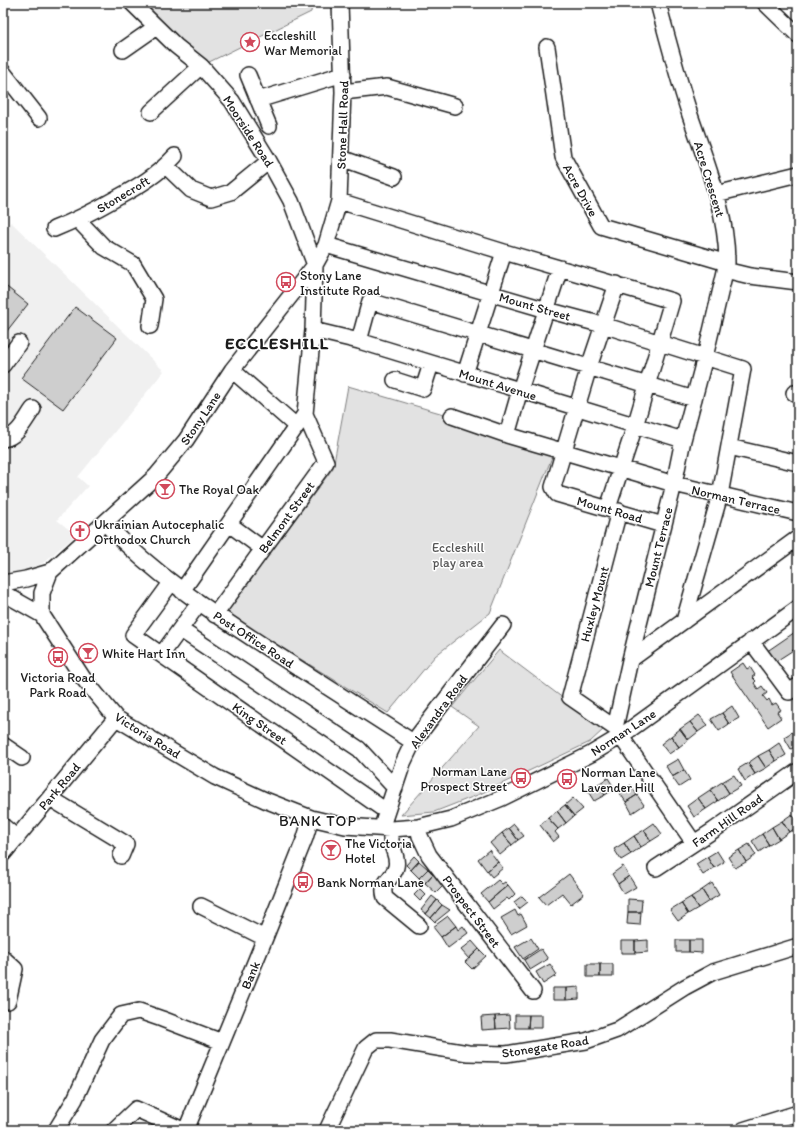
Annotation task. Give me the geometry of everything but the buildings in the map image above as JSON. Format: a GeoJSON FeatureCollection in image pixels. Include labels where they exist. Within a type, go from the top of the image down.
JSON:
{"type":"FeatureCollection","features":[{"type":"Feature","properties":{"kind":"street","name":"Moorside Road"},"geometry":{"type":"LineString","coordinates":[[132,3],[156,27],[201,66],[232,101],[269,161],[291,201],[316,265]]}},
{"type":"Feature","properties":{"kind":"street","name":"Stone Hall Road"},"geometry":{"type":"LineString","coordinates":[[326,245],[339,200],[343,92],[340,3]]}},
{"type":"Feature","properties":{"kind":"street","name":"Acre Crescent"},"geometry":{"type":"LineString","coordinates":[[658,3],[678,77],[716,194],[727,247],[726,266],[705,357]]}},
{"type":"Feature","properties":{"kind":"street"},"geometry":{"type":"LineString","coordinates":[[765,3],[798,35]]}},
{"type":"Feature","properties":{"kind":"street"},"geometry":{"type":"LineString","coordinates":[[123,50],[156,27]]}},
{"type":"Feature","properties":{"kind":"street","name":"Acre Drive"},"geometry":{"type":"LineString","coordinates":[[548,47],[563,157],[601,226],[726,266],[750,276],[798,282]]}},
{"type":"Feature","properties":{"kind":"street"},"geometry":{"type":"LineString","coordinates":[[151,112],[201,66]]}},
{"type":"Feature","properties":{"kind":"street"},"geometry":{"type":"LineString","coordinates":[[3,72],[39,118]]}},
{"type":"Feature","properties":{"kind":"street"},"geometry":{"type":"LineString","coordinates":[[258,100],[343,74]]}},
{"type":"Feature","properties":{"kind":"street"},"geometry":{"type":"LineString","coordinates":[[248,75],[269,126]]}},
{"type":"Feature","properties":{"kind":"street"},"geometry":{"type":"LineString","coordinates":[[343,92],[387,87],[455,106]]}},
{"type":"Feature","properties":{"kind":"street"},"geometry":{"type":"LineString","coordinates":[[341,158],[394,176]]}},
{"type":"Feature","properties":{"kind":"street","name":"Stonecroft"},"geometry":{"type":"LineString","coordinates":[[54,228],[78,220],[146,181],[171,161],[191,190],[211,198],[231,192],[269,161]]}},
{"type":"Feature","properties":{"kind":"street"},"geometry":{"type":"LineString","coordinates":[[716,194],[798,174]]}},
{"type":"Feature","properties":{"kind":"street"},"geometry":{"type":"LineString","coordinates":[[339,200],[504,252],[618,284],[589,368],[564,452]]}},
{"type":"Feature","properties":{"kind":"street","name":"Stonecroft"},"geometry":{"type":"LineString","coordinates":[[78,220],[104,247],[133,264],[154,299],[150,326]]}},
{"type":"Feature","properties":{"kind":"street","name":"Stony Lane"},"geometry":{"type":"LineString","coordinates":[[3,583],[26,579],[50,572],[156,476],[186,440],[232,370],[316,265],[326,245]]}},
{"type":"Feature","properties":{"kind":"street","name":"Mount Street"},"geometry":{"type":"LineString","coordinates":[[326,245],[603,325],[743,369],[729,447]]}},
{"type":"Feature","properties":{"kind":"street"},"geometry":{"type":"LineString","coordinates":[[465,374],[504,252]]}},
{"type":"Feature","properties":{"kind":"street"},"geometry":{"type":"LineString","coordinates":[[177,587],[229,524],[305,414],[313,330],[316,265]]}},
{"type":"Feature","properties":{"kind":"street"},"geometry":{"type":"LineString","coordinates":[[507,435],[520,390],[560,268]]}},
{"type":"Feature","properties":{"kind":"street","name":"Huxley Mount"},"geometry":{"type":"LineString","coordinates":[[618,284],[672,300],[621,469],[614,510],[570,697],[618,732]]}},
{"type":"Feature","properties":{"kind":"street"},"geometry":{"type":"LineString","coordinates":[[359,342],[370,301],[694,399]]}},
{"type":"Feature","properties":{"kind":"street","name":"Mount Avenue"},"geometry":{"type":"LineString","coordinates":[[313,330],[359,342],[683,440]]}},
{"type":"Feature","properties":{"kind":"street"},"geometry":{"type":"LineString","coordinates":[[3,366],[19,343]]}},
{"type":"Feature","properties":{"kind":"street","name":"Mount Terrace"},"geometry":{"type":"LineString","coordinates":[[618,732],[630,660],[674,484],[683,440],[705,357]]}},
{"type":"Feature","properties":{"kind":"street"},"geometry":{"type":"LineString","coordinates":[[395,380],[424,389],[431,364]]}},
{"type":"Feature","properties":{"kind":"street"},"geometry":{"type":"LineString","coordinates":[[232,370],[296,426]]}},
{"type":"Feature","properties":{"kind":"street"},"geometry":{"type":"LineString","coordinates":[[3,439],[13,436],[33,409]]}},
{"type":"Feature","properties":{"kind":"street","name":"Belmont Street"},"geometry":{"type":"LineString","coordinates":[[215,615],[326,462],[305,414]]}},
{"type":"Feature","properties":{"kind":"street","name":"Norman Terrace"},"geometry":{"type":"LineString","coordinates":[[452,416],[507,435],[674,484],[798,513]]}},
{"type":"Feature","properties":{"kind":"street"},"geometry":{"type":"LineString","coordinates":[[684,621],[720,495],[729,447],[798,463]]}},
{"type":"Feature","properties":{"kind":"street","name":"Mount Road"},"geometry":{"type":"LineString","coordinates":[[564,452],[553,487],[557,494],[663,525]]}},
{"type":"Feature","properties":{"kind":"street","name":"Post Office Road"},"geometry":{"type":"LineString","coordinates":[[105,523],[125,544],[177,587],[215,615],[413,742]]}},
{"type":"Feature","properties":{"kind":"street"},"geometry":{"type":"LineString","coordinates":[[229,524],[263,549]]}},
{"type":"Feature","properties":{"kind":"street"},"geometry":{"type":"LineString","coordinates":[[630,660],[798,538]]}},
{"type":"Feature","properties":{"kind":"street","name":"Stony Lane"},"geometry":{"type":"LineString","coordinates":[[42,615],[42,593],[50,572]]}},
{"type":"Feature","properties":{"kind":"street","name":"King Street"},"geometry":{"type":"LineString","coordinates":[[177,587],[133,635],[386,811]]}},
{"type":"Feature","properties":{"kind":"street","name":"Victoria Road"},"geometry":{"type":"LineString","coordinates":[[3,593],[42,615],[83,678],[116,718],[215,777],[265,800],[311,818]]}},
{"type":"Feature","properties":{"kind":"street"},"geometry":{"type":"LineString","coordinates":[[162,654],[199,603]]}},
{"type":"Feature","properties":{"kind":"street","name":"Norman Lane"},"geometry":{"type":"LineString","coordinates":[[311,818],[345,826],[386,829],[418,827],[450,819],[502,798],[591,754],[618,732],[798,608]]}},
{"type":"Feature","properties":{"kind":"street","name":"Alexandra Road"},"geometry":{"type":"LineString","coordinates":[[419,926],[385,898],[383,891],[384,884],[396,868],[397,857],[392,848],[386,829],[386,811],[403,763],[413,742],[504,625]]}},
{"type":"Feature","properties":{"kind":"street"},"geometry":{"type":"LineString","coordinates":[[180,630],[359,749],[395,788]]}},
{"type":"Feature","properties":{"kind":"street"},"geometry":{"type":"LineString","coordinates":[[751,641],[789,692],[798,686]]}},
{"type":"Feature","properties":{"kind":"street","name":"Park Road"},"geometry":{"type":"LineString","coordinates":[[3,854],[116,718]]}},
{"type":"Feature","properties":{"kind":"street"},"geometry":{"type":"LineString","coordinates":[[618,732],[694,843]]}},
{"type":"Feature","properties":{"kind":"street"},"geometry":{"type":"LineString","coordinates":[[3,745],[22,758]]}},
{"type":"Feature","properties":{"kind":"street","name":"Farm Hill Road"},"geometry":{"type":"LineString","coordinates":[[656,868],[798,772]]}},
{"type":"Feature","properties":{"kind":"street"},"geometry":{"type":"LineString","coordinates":[[50,798],[126,844],[121,856]]}},
{"type":"Feature","properties":{"kind":"street","name":"Bank"},"geometry":{"type":"LineString","coordinates":[[185,1130],[265,938],[305,838],[311,818]]}},
{"type":"Feature","properties":{"kind":"street"},"geometry":{"type":"LineString","coordinates":[[3,826],[17,838]]}},
{"type":"Feature","properties":{"kind":"street","name":"Prospect Street"},"geometry":{"type":"LineString","coordinates":[[418,827],[420,836],[429,855],[533,991]]}},
{"type":"Feature","properties":{"kind":"street"},"geometry":{"type":"LineString","coordinates":[[201,906],[265,938]]}},
{"type":"Feature","properties":{"kind":"street","name":"Stonegate Road"},"geometry":{"type":"LineString","coordinates":[[327,1130],[366,1048],[376,1040],[390,1040],[468,1053],[506,1054],[586,1041],[617,1030],[685,987],[714,972],[798,946]]}},
{"type":"Feature","properties":{"kind":"street"},"geometry":{"type":"LineString","coordinates":[[3,958],[15,969],[8,1002]]}},
{"type":"Feature","properties":{"kind":"street"},"geometry":{"type":"LineString","coordinates":[[56,1130],[75,1099],[102,1040],[121,1015],[139,1012],[162,1018],[222,1042]]}},
{"type":"Feature","properties":{"kind":"street"},"geometry":{"type":"LineString","coordinates":[[114,1130],[136,1109],[185,1130]]}},
{"type":"Feature","properties":{"kind":"street"},"geometry":{"type":"LineString","coordinates":[[743,1130],[798,1113]]}},
{"type":"Feature","properties":{"kind":"shaded area"},"geometry":{"type":"Polygon","coordinates":[[[11,222],[164,371],[78,477],[88,486],[57,520],[76,535],[43,563],[25,571],[10,574],[3,573],[3,232],[11,222]]]}},
{"type":"Feature","properties":{"kind":"green space"},"geometry":{"type":"Polygon","coordinates":[[[132,3],[312,3],[311,12],[201,66],[132,3]]]}},
{"type":"Feature","properties":{"kind":"green space","name":"Eccleshill play area"},"geometry":{"type":"Polygon","coordinates":[[[348,386],[556,447],[490,613],[435,656],[388,713],[226,613],[333,468],[348,386]]]}},
{"type":"Feature","properties":{"kind":"green space"},"geometry":{"type":"Polygon","coordinates":[[[499,650],[604,729],[590,742],[480,794],[434,812],[401,815],[479,726],[452,707],[499,650]]]}},
{"type":"Feature","properties":{"kind":"place","name":"Eccleshill War Memorial"},"geometry":{"type":"Point","coordinates":[250,42]}},
{"type":"Feature","properties":{"kind":"place","name":"Stony Lane Institute Road"},"geometry":{"type":"Point","coordinates":[286,282]}},
{"type":"Feature","properties":{"kind":"place","name":"The Royal Oak"},"geometry":{"type":"Point","coordinates":[165,489]}},
{"type":"Feature","properties":{"kind":"place","name":"Ukrainian Autocephalic Orthodox Church"},"geometry":{"type":"Point","coordinates":[80,531]}},
{"type":"Feature","properties":{"kind":"place","name":"White Hart Inn"},"geometry":{"type":"Point","coordinates":[88,653]}},
{"type":"Feature","properties":{"kind":"place","name":"Victoria Road Park Road"},"geometry":{"type":"Point","coordinates":[58,657]}},
{"type":"Feature","properties":{"kind":"place","name":"Norman Lane Prospect Street"},"geometry":{"type":"Point","coordinates":[521,778]}},
{"type":"Feature","properties":{"kind":"place","name":"Norman Lane Lavender Hill"},"geometry":{"type":"Point","coordinates":[567,779]}},
{"type":"Feature","properties":{"kind":"place","name":"The Victoria Hotel"},"geometry":{"type":"Point","coordinates":[331,850]}},
{"type":"Feature","properties":{"kind":"place","name":"Bank Norman Lane"},"geometry":{"type":"Point","coordinates":[303,882]}},
{"type":"Feature","properties":{"kind":"district","name":"ECCLESHILL"},"geometry":{"type":"Point","coordinates":[277,343]}},
{"type":"Feature","properties":{"kind":"district","name":"BANK TOP"},"geometry":{"type":"Point","coordinates":[318,821]}}]}
